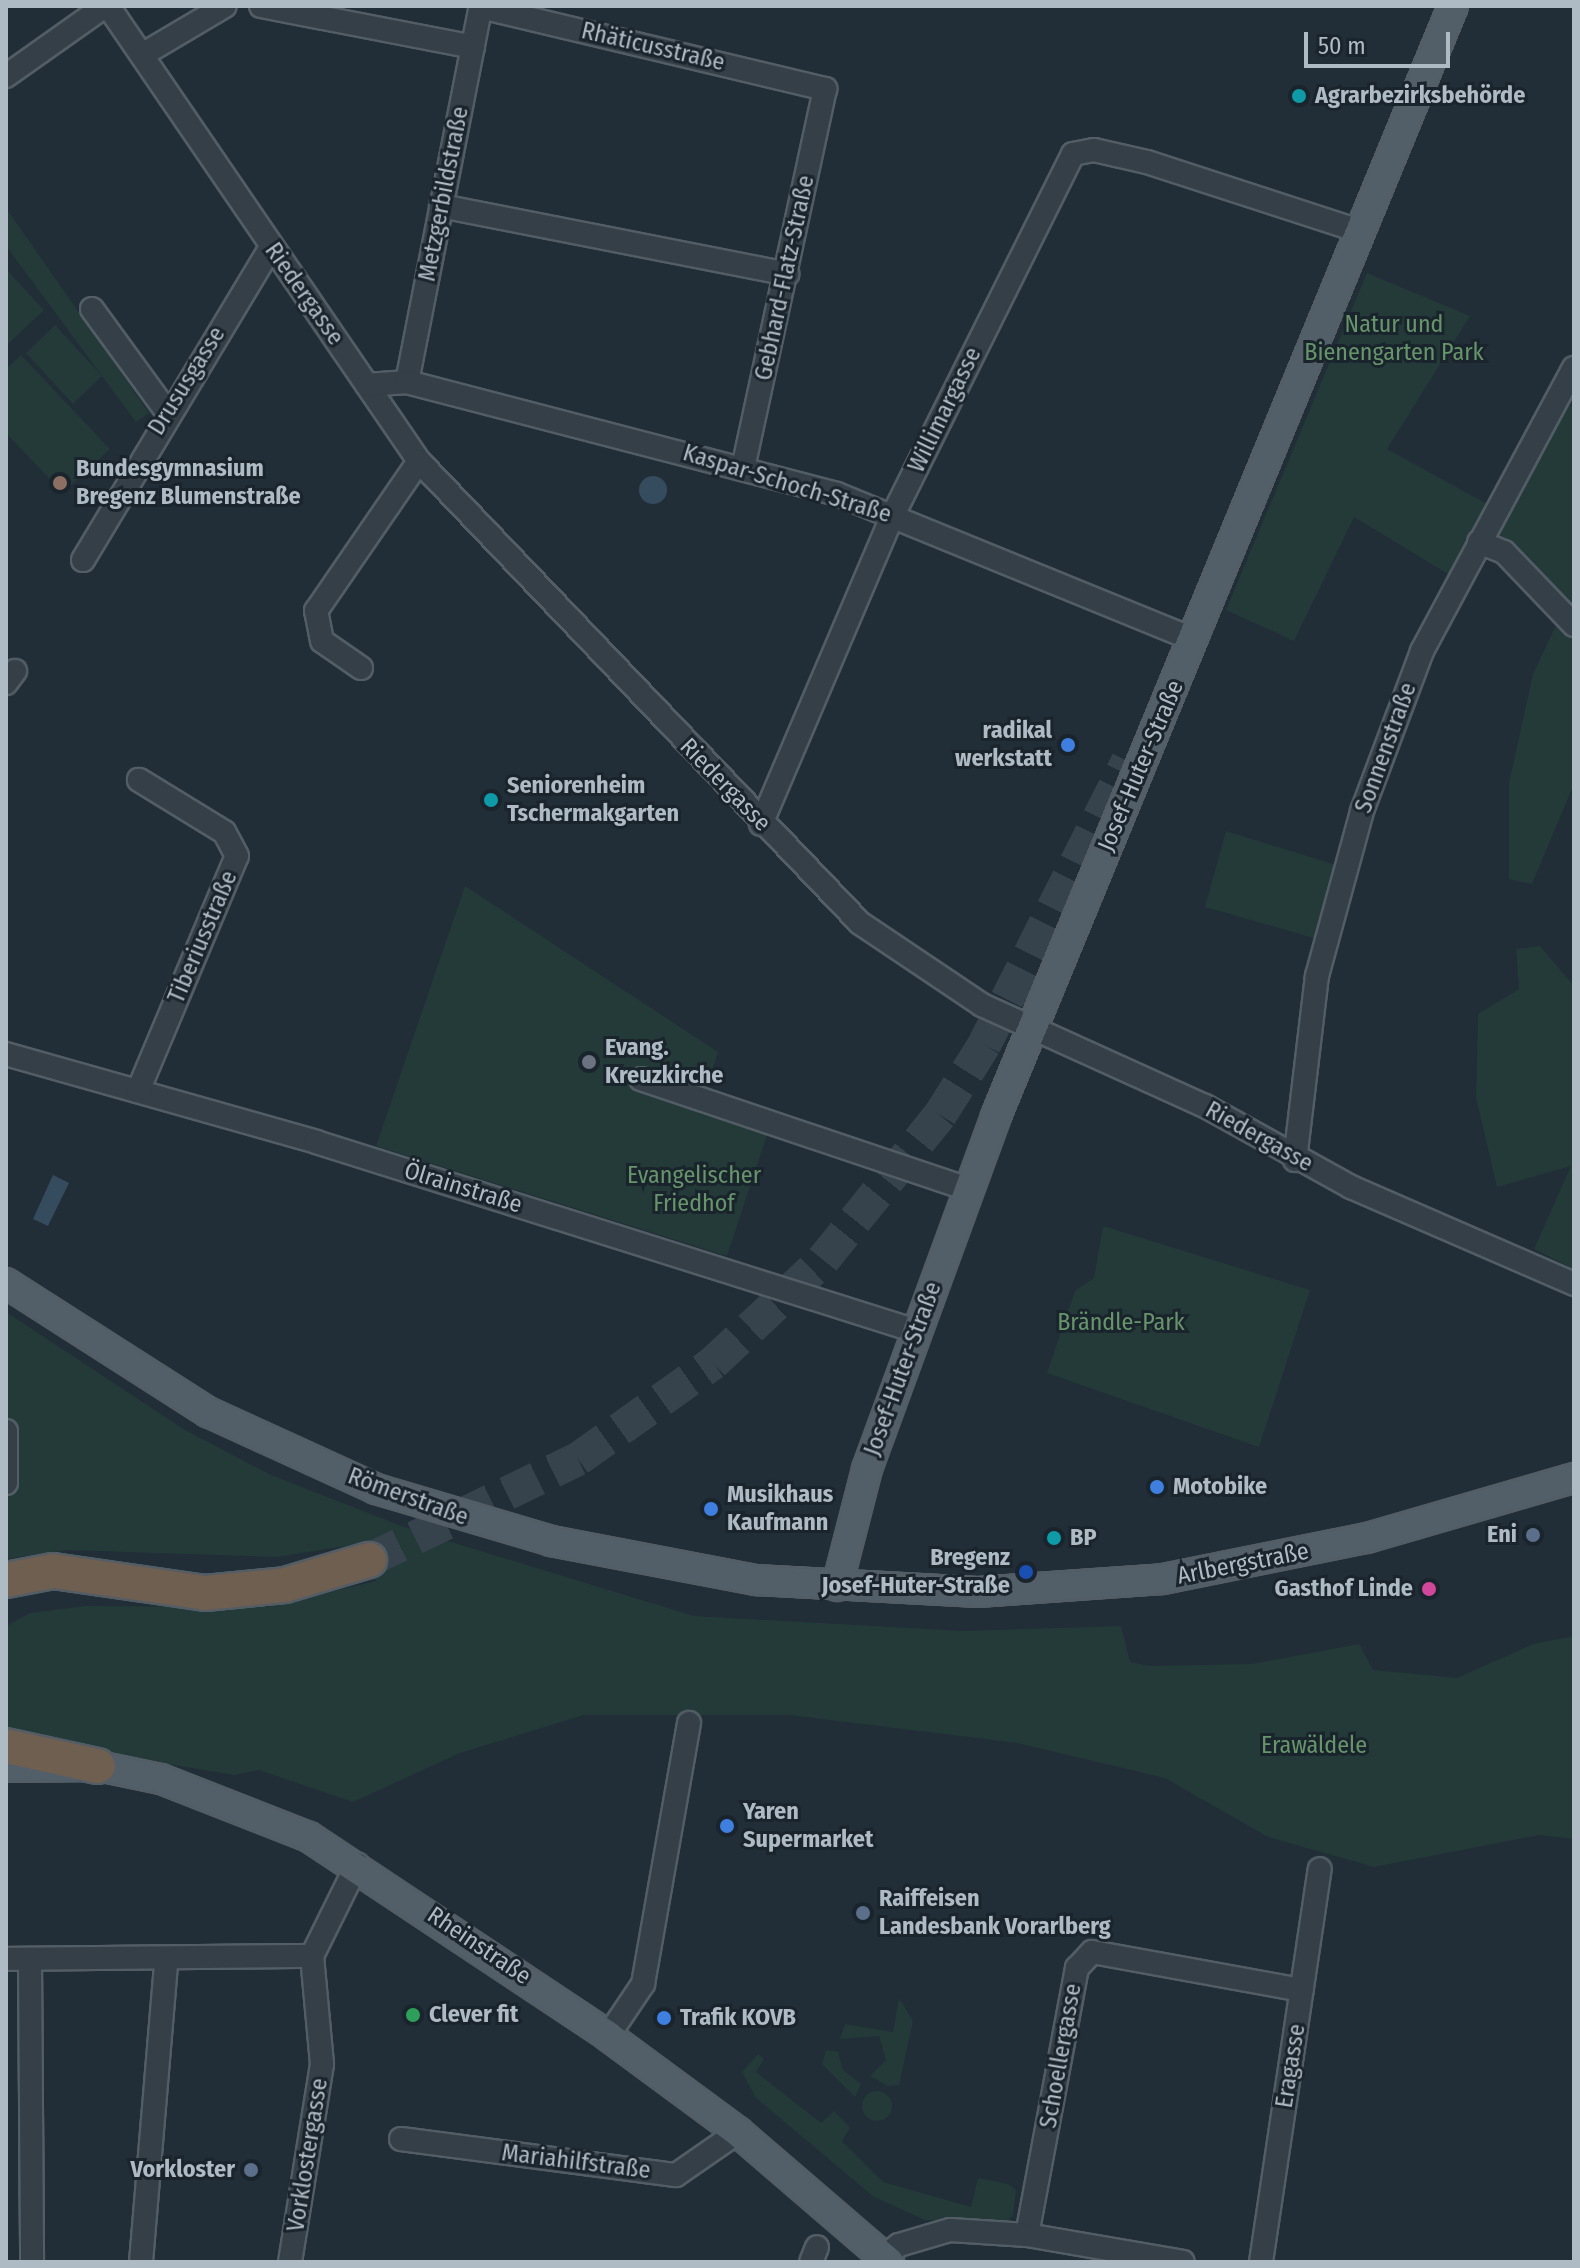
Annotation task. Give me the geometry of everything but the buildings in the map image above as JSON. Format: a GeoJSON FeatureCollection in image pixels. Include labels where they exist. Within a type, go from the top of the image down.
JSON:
{"type":"FeatureCollection","features":[{"type":"Feature","properties":{"kind":"highway"},"geometry":{"type":"LineString","coordinates":[[6,1580],[53,1571],[134,1586],[243,1591],[369,1560]]}},
{"type":"Feature","properties":{"kind":"highway"},"geometry":{"type":"LineString","coordinates":[[6,1604],[134,1586]]}},
{"type":"Feature","properties":{"kind":"highway"},"geometry":{"type":"LineString","coordinates":[[6,1746],[98,1766]]}},
{"type":"Feature","properties":{"kind":"main road","name":"Josef-Huter-Straße"},"geometry":{"type":"LineString","coordinates":[[846,1587],[851,1534],[916,1331],[968,1189],[1453,6]]}},
{"type":"Feature","properties":{"kind":"main road","name":"Römerstraße"},"geometry":{"type":"LineString","coordinates":[[6,1283],[208,1412],[376,1489],[453,1515],[662,1565],[846,1587]]}},
{"type":"Feature","properties":{"kind":"main road","name":"Arlbergstraße"},"geometry":{"type":"LineString","coordinates":[[846,1587],[1010,1591],[1216,1571],[1367,1538],[1574,1478]]}},
{"type":"Feature","properties":{"kind":"main road","name":"Rheinstraße"},"geometry":{"type":"LineString","coordinates":[[6,1767],[98,1766],[229,1800],[357,1865],[608,2036],[738,2132],[886,2260]]}},
{"type":"Feature","properties":{"kind":"street","name":"Riedergasse"},"geometry":{"type":"LineString","coordinates":[[107,6],[419,461],[761,824],[900,954],[1032,1028],[1205,1106],[1295,1160],[1574,1284]]}},
{"type":"Feature","properties":{"kind":"street"},"geometry":{"type":"LineString","coordinates":[[6,76],[107,6]]}},
{"type":"Feature","properties":{"kind":"street"},"geometry":{"type":"LineString","coordinates":[[142,55],[225,6]]}},
{"type":"Feature","properties":{"kind":"street"},"geometry":{"type":"LineString","coordinates":[[261,6],[473,47]]}},
{"type":"Feature","properties":{"kind":"street","name":"Metzgerbildstraße"},"geometry":{"type":"LineString","coordinates":[[407,382],[481,7]]}},
{"type":"Feature","properties":{"kind":"street","name":"Rhäticusstraße"},"geometry":{"type":"LineString","coordinates":[[481,7],[825,89]]}},
{"type":"Feature","properties":{"kind":"street","name":"Gebhard-Flatz-Straße"},"geometry":{"type":"LineString","coordinates":[[743,467],[825,89]]}},
{"type":"Feature","properties":{"kind":"street","name":"Willimargasse"},"geometry":{"type":"LineString","coordinates":[[761,824],[893,515],[1073,154],[1094,150],[1303,207],[1362,232]]}},
{"type":"Feature","properties":{"kind":"street"},"geometry":{"type":"LineString","coordinates":[[441,206],[787,274]]}},
{"type":"Feature","properties":{"kind":"street","name":"Drususgasse"},"geometry":{"type":"LineString","coordinates":[[83,560],[167,412],[271,247]]}},
{"type":"Feature","properties":{"kind":"street"},"geometry":{"type":"LineString","coordinates":[[92,309],[167,412]]}},
{"type":"Feature","properties":{"kind":"street","name":"Sonnenstraße"},"geometry":{"type":"LineString","coordinates":[[1295,1160],[1317,976],[1362,811],[1422,651],[1574,368]]}},
{"type":"Feature","properties":{"kind":"street","name":"Kaspar-Schoch-Straße"},"geometry":{"type":"LineString","coordinates":[[367,385],[407,382],[743,467],[893,515],[1193,639]]}},
{"type":"Feature","properties":{"kind":"street"},"geometry":{"type":"LineString","coordinates":[[361,668],[316,630],[319,605],[419,461]]}},
{"type":"Feature","properties":{"kind":"street"},"geometry":{"type":"LineString","coordinates":[[1479,542],[1504,552],[1574,625]]}},
{"type":"Feature","properties":{"kind":"street","name":"Tiberiusstraße"},"geometry":{"type":"LineString","coordinates":[[138,1091],[237,856],[224,832],[139,780]]}},
{"type":"Feature","properties":{"kind":"street","name":"Ölrainstraße"},"geometry":{"type":"LineString","coordinates":[[6,1054],[138,1091],[916,1331]]}},
{"type":"Feature","properties":{"kind":"street"},"geometry":{"type":"LineString","coordinates":[[641,1079],[968,1189]]}},
{"type":"Feature","properties":{"kind":"street"},"geometry":{"type":"LineString","coordinates":[[6,1431],[6,1483]]}},
{"type":"Feature","properties":{"kind":"street"},"geometry":{"type":"LineString","coordinates":[[608,2036],[643,1984],[689,1723]]}},
{"type":"Feature","properties":{"kind":"street"},"geometry":{"type":"LineString","coordinates":[[6,1959],[166,1962],[312,1956],[357,1865]]}},
{"type":"Feature","properties":{"kind":"street","name":"Eragasse"},"geometry":{"type":"LineString","coordinates":[[1261,2262],[1320,1869]]}},
{"type":"Feature","properties":{"kind":"street","name":"Schoellergasse"},"geometry":{"type":"LineString","coordinates":[[1027,2235],[1077,1968],[1092,1952],[1302,1990]]}},
{"type":"Feature","properties":{"kind":"street","name":"Vorklostergasse"},"geometry":{"type":"LineString","coordinates":[[290,2262],[322,2064],[312,1956]]}},
{"type":"Feature","properties":{"kind":"street"},"geometry":{"type":"LineString","coordinates":[[30,1960],[32,2262]]}},
{"type":"Feature","properties":{"kind":"street"},"geometry":{"type":"LineString","coordinates":[[141,2262],[166,1962]]}},
{"type":"Feature","properties":{"kind":"street","name":"Mariahilfstraße"},"geometry":{"type":"LineString","coordinates":[[401,2139],[676,2175],[738,2132]]}},
{"type":"Feature","properties":{"kind":"street"},"geometry":{"type":"LineString","coordinates":[[886,2260],[899,2245],[950,2230],[1027,2235],[1183,2262]]}},
{"type":"Feature","properties":{"kind":"green space"},"geometry":{"type":"Polygon","coordinates":[[[6,208],[149,413],[136,422],[6,246],[6,208]]]}},
{"type":"Feature","properties":{"kind":"green space"},"geometry":{"type":"Polygon","coordinates":[[[6,269],[44,310],[6,346],[6,269]]]}},
{"type":"Feature","properties":{"kind":"green space","name":"Natur und Bienengarten Park"},"geometry":{"type":"Polygon","coordinates":[[[1367,273],[1470,316],[1387,449],[1498,510],[1564,401],[1574,409],[1574,784],[1532,884],[1509,879],[1509,783],[1533,674],[1558,621],[1501,562],[1481,557],[1463,583],[1354,517],[1294,641],[1226,610],[1367,273]]]}},
{"type":"Feature","properties":{"kind":"green space"},"geometry":{"type":"Polygon","coordinates":[[[55,325],[102,376],[73,404],[26,353],[55,325]]]}},
{"type":"Feature","properties":{"kind":"green space"},"geometry":{"type":"Polygon","coordinates":[[[21,355],[110,449],[63,493],[6,433],[6,369],[21,355]]]}},
{"type":"Feature","properties":{"kind":"green space"},"geometry":{"type":"Polygon","coordinates":[[[1226,831],[1336,865],[1314,938],[1205,907],[1226,831]]]}},
{"type":"Feature","properties":{"kind":"green space","name":"Evangelischer Friedhof"},"geometry":{"type":"Polygon","coordinates":[[[465,886],[718,1052],[699,1113],[767,1135],[727,1256],[376,1146],[465,886]]]}},
{"type":"Feature","properties":{"kind":"green space"},"geometry":{"type":"Polygon","coordinates":[[[1540,946],[1574,986],[1574,1269],[1534,1249],[1571,1166],[1497,1187],[1476,1098],[1478,1014],[1519,989],[1516,949],[1540,946]]]}},
{"type":"Feature","properties":{"kind":"green space","name":"Brändle-Park"},"geometry":{"type":"Polygon","coordinates":[[[1103,1226],[1310,1290],[1259,1447],[1047,1373],[1075,1291],[1094,1278],[1103,1226]]]}},
{"type":"Feature","properties":{"kind":"green space","name":"Erawäldele"},"geometry":{"type":"Polygon","coordinates":[[[6,1312],[185,1430],[271,1475],[412,1530],[694,1616],[964,1631],[1121,1626],[1130,1662],[1149,1666],[1252,1664],[1359,1644],[1373,1670],[1457,1678],[1533,1644],[1574,1636],[1574,1839],[1539,1835],[1374,1867],[1268,1837],[1165,1778],[1017,1743],[790,1715],[584,1715],[460,1753],[353,1802],[259,1770],[234,1775],[6,1737],[6,1626],[30,1613],[86,1606],[267,1607],[376,1581],[364,1543],[277,1557],[66,1550],[6,1559],[6,1312]]]}},
{"type":"Feature","properties":{"kind":"green space"},"geometry":{"type":"Polygon","coordinates":[[[899,1998],[913,2021],[899,2085],[888,2086],[870,2076],[886,2060],[879,2036],[840,2039],[845,2024],[893,2032],[899,1998]]]}},
{"type":"Feature","properties":{"kind":"green space"},"geometry":{"type":"Polygon","coordinates":[[[826,2050],[838,2052],[843,2070],[861,2084],[855,2097],[822,2064],[826,2050]]]}},
{"type":"Feature","properties":{"kind":"green space"},"geometry":{"type":"Polygon","coordinates":[[[758,2054],[764,2059],[756,2072],[821,2123],[834,2111],[850,2127],[842,2141],[883,2182],[971,2207],[978,2178],[1008,2184],[1016,2190],[1013,2216],[1001,2225],[925,2220],[874,2197],[756,2098],[742,2072],[758,2054]]]}},
{"type":"Feature","properties":{"kind":"green space"},"geometry":{"type":"Polygon","coordinates":[[[877,2091],[888,2095],[892,2106],[888,2117],[877,2121],[866,2117],[862,2106],[866,2095],[877,2091]]]}},
{"type":"Feature","properties":{"kind":"water"},"geometry":{"type":"Polygon","coordinates":[[[653,476],[663,480],[667,490],[663,500],[653,504],[643,500],[639,490],[643,480],[653,476]]]}},
{"type":"Feature","properties":{"kind":"water"},"geometry":{"type":"Polygon","coordinates":[[[53,1175],[69,1183],[48,1226],[33,1219],[53,1175]]]}},
{"type":"Feature","properties":{"kind":"tunnel"},"geometry":{"type":"LineString","coordinates":[[369,1560],[578,1459],[713,1363],[823,1260],[940,1115],[984,1045],[1128,761]]}},
{"type":"Feature","properties":{"kind":"place","name":"Agrarbezirksbehörde"},"geometry":{"type":"Point","coordinates":[1299,96]}},
{"type":"Feature","properties":{"kind":"place","name":"Bundesgymnasium Bregenz Blumenstraße"},"geometry":{"type":"Point","coordinates":[60,483]}},
{"type":"Feature","properties":{"kind":"place","name":"radikal werkstatt"},"geometry":{"type":"Point","coordinates":[1068,745]}},
{"type":"Feature","properties":{"kind":"place","name":"Seniorenheim Tschermakgarten"},"geometry":{"type":"Point","coordinates":[491,800]}},
{"type":"Feature","properties":{"kind":"place","name":"Evang. Kreuzkirche"},"geometry":{"type":"Point","coordinates":[589,1062]}},
{"type":"Feature","properties":{"kind":"place","name":"Motobike"},"geometry":{"type":"Point","coordinates":[1157,1487]}},
{"type":"Feature","properties":{"kind":"place","name":"Musikhaus Kaufmann"},"geometry":{"type":"Point","coordinates":[711,1509]}},
{"type":"Feature","properties":{"kind":"place","name":"Eni"},"geometry":{"type":"Point","coordinates":[1533,1535]}},
{"type":"Feature","properties":{"kind":"place","name":"BP"},"geometry":{"type":"Point","coordinates":[1054,1538]}},
{"type":"Feature","properties":{"kind":"place","name":"Bregenz Josef-Huter-Straße"},"geometry":{"type":"Point","coordinates":[1026,1572]}},
{"type":"Feature","properties":{"kind":"place","name":"Gasthof Linde"},"geometry":{"type":"Point","coordinates":[1429,1589]}},
{"type":"Feature","properties":{"kind":"place","name":"Yaren Supermarket"},"geometry":{"type":"Point","coordinates":[727,1826]}},
{"type":"Feature","properties":{"kind":"place","name":"Raiffeisen Landesbank Vorarlberg"},"geometry":{"type":"Point","coordinates":[863,1913]}},
{"type":"Feature","properties":{"kind":"place","name":"Clever fit"},"geometry":{"type":"Point","coordinates":[413,2015]}},
{"type":"Feature","properties":{"kind":"place","name":"Trafik KOVB"},"geometry":{"type":"Point","coordinates":[664,2018]}},
{"type":"Feature","properties":{"kind":"place","name":"Vorkloster"},"geometry":{"type":"Point","coordinates":[251,2170]}}]}
